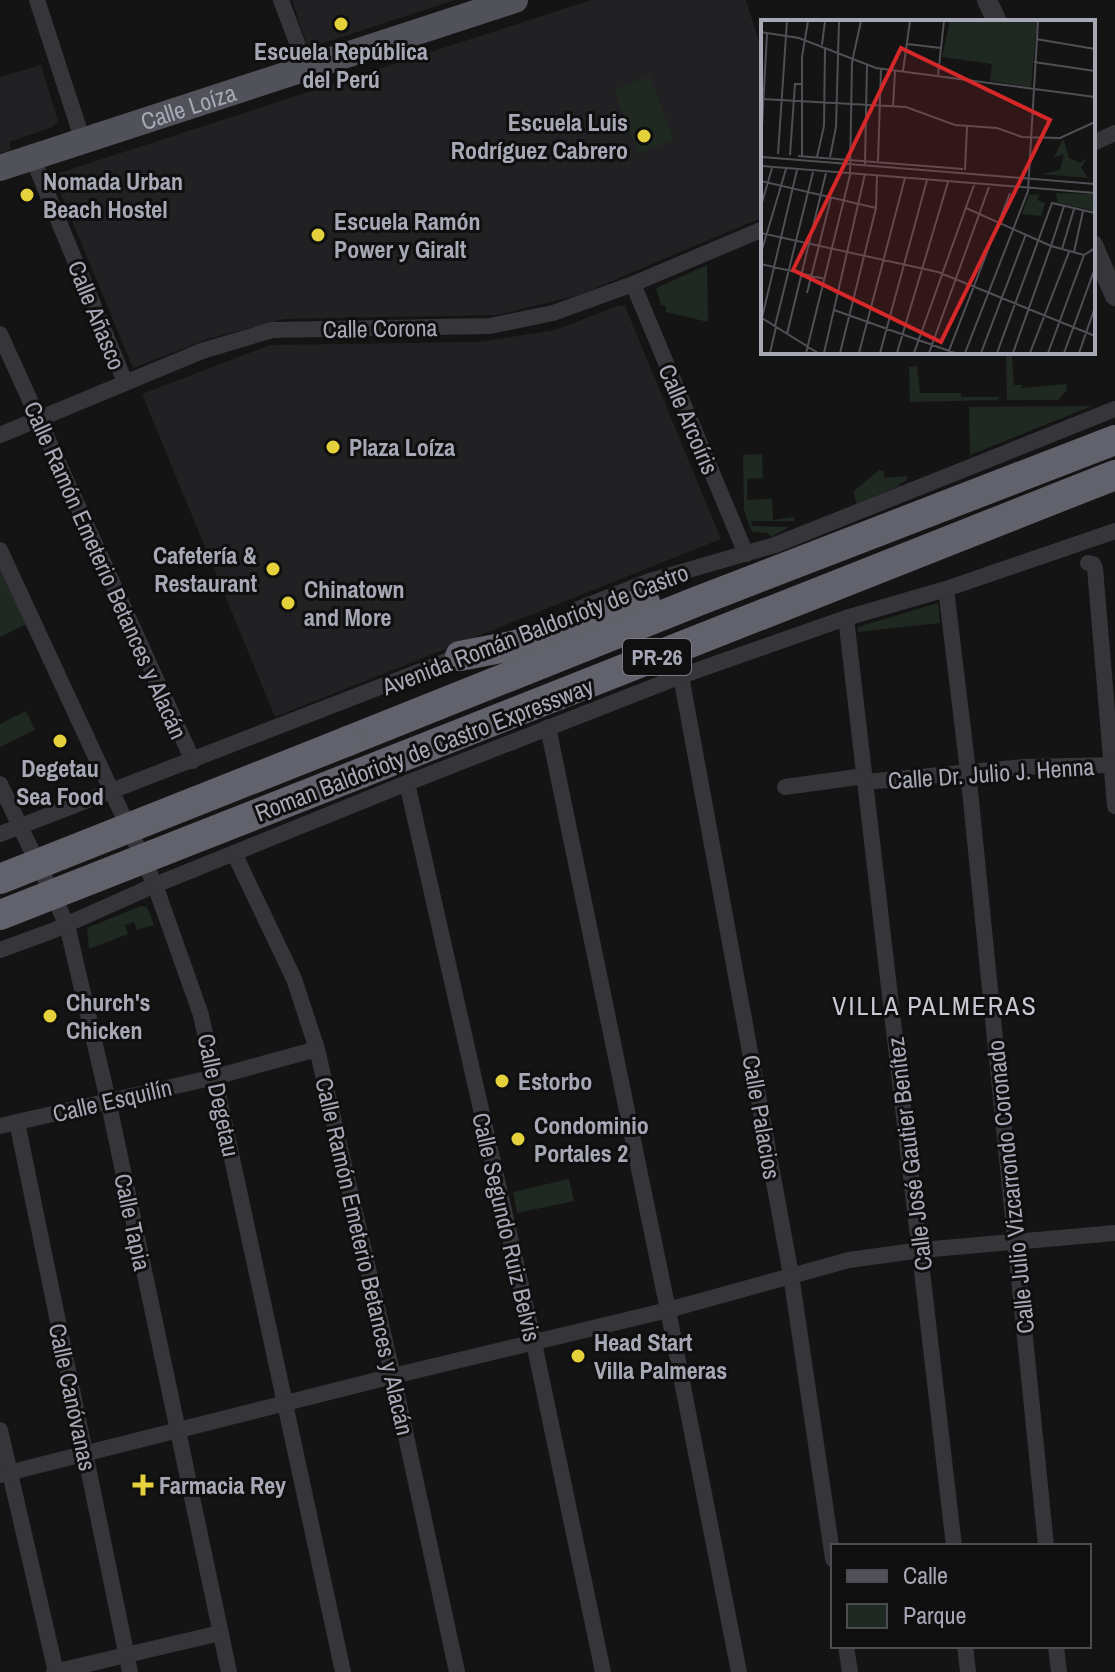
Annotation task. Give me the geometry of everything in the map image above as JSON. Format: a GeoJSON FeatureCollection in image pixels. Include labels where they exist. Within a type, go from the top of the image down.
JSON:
{"type":"FeatureCollection","features":[{"type":"Feature","properties":{"kind":"highway","name":"Roman Baldorioty de Castro Expressway"},"geometry":{"type":"LineString","coordinates":[[0,879],[698,601],[1115,440]]}},
{"type":"Feature","properties":{"kind":"highway","name":"Roman Baldorioty de Castro Expressway"},"geometry":{"type":"LineString","coordinates":[[0,915],[1115,475]]}},
{"type":"Feature","properties":{"kind":"highway"},"geometry":{"type":"LineString","coordinates":[[460,656],[516,645],[653,599],[698,601]]}},
{"type":"Feature","properties":{"kind":"main road","name":"Calle Loíza"},"geometry":{"type":"LineString","coordinates":[[0,168],[515,0]]}},
{"type":"Feature","properties":{"kind":"street"},"geometry":{"type":"LineString","coordinates":[[37,0],[83,141]]}},
{"type":"Feature","properties":{"kind":"street"},"geometry":{"type":"LineString","coordinates":[[281,0],[306,67]]}},
{"type":"Feature","properties":{"kind":"street"},"geometry":{"type":"LineString","coordinates":[[987,0],[996,20]]}},
{"type":"Feature","properties":{"kind":"street"},"geometry":{"type":"LineString","coordinates":[[1095,142],[1115,133]]}},
{"type":"Feature","properties":{"kind":"street","name":"Calle Añasco"},"geometry":{"type":"LineString","coordinates":[[33,159],[125,382]]}},
{"type":"Feature","properties":{"kind":"street","name":"Calle Corona"},"geometry":{"type":"LineString","coordinates":[[0,435],[202,351],[272,330],[490,326],[553,313],[633,284],[761,230]]}},
{"type":"Feature","properties":{"kind":"street"},"geometry":{"type":"LineString","coordinates":[[1095,250],[1115,296]]}},
{"type":"Feature","properties":{"kind":"street","name":"Calle Arcoíris"},"geometry":{"type":"LineString","coordinates":[[633,284],[746,554]]}},
{"type":"Feature","properties":{"kind":"street","name":"Calle Ramón Emeterio Betances y Alacán"},"geometry":{"type":"LineString","coordinates":[[0,334],[193,761]]}},
{"type":"Feature","properties":{"kind":"street","name":"Avenida Román Baldorioty de Castro"},"geometry":{"type":"LineString","coordinates":[[0,834],[650,581],[790,539],[1115,409]]}},
{"type":"Feature","properties":{"kind":"street"},"geometry":{"type":"LineString","coordinates":[[0,950],[407,783],[681,676],[846,618],[946,589],[1115,531]]}},
{"type":"Feature","properties":{"kind":"street","name":"Calle Degetau"},"geometry":{"type":"LineString","coordinates":[[0,550],[155,885],[201,1015],[343,1672]]}},
{"type":"Feature","properties":{"kind":"street"},"geometry":{"type":"LineString","coordinates":[[1088,563],[1095,568],[1115,806]]}},
{"type":"Feature","properties":{"kind":"street","name":"Calle Julio Vizcarrondo Coronado"},"geometry":{"type":"LineString","coordinates":[[946,589],[968,771],[1046,1544]]}},
{"type":"Feature","properties":{"kind":"street","name":"Calle José Gautier Benítez"},"geometry":{"type":"LineString","coordinates":[[846,618],[954,1544]]}},
{"type":"Feature","properties":{"kind":"street","name":"Calle Palacios"},"geometry":{"type":"LineString","coordinates":[[681,676],[791,1275],[831,1545]]}},
{"type":"Feature","properties":{"kind":"street"},"geometry":{"type":"LineString","coordinates":[[548,727],[739,1672]]}},
{"type":"Feature","properties":{"kind":"street","name":"Calle Dr. Julio J. Henna"},"geometry":{"type":"LineString","coordinates":[[785,787],[968,771],[1113,765]]}},
{"type":"Feature","properties":{"kind":"street","name":"Calle Segundo Ruiz Belvis"},"geometry":{"type":"LineString","coordinates":[[407,783],[534,1343],[603,1672]]}},
{"type":"Feature","properties":{"kind":"street","name":"Calle Tapia"},"geometry":{"type":"LineString","coordinates":[[0,784],[67,925],[108,1100],[175,1431],[229,1672]]}},
{"type":"Feature","properties":{"kind":"street","name":"Calle Ramón Emeterio Betances y Alacán"},"geometry":{"type":"LineString","coordinates":[[234,853],[294,979],[317,1049],[393,1376],[457,1672]]}},
{"type":"Feature","properties":{"kind":"street","name":"Calle Esquilín"},"geometry":{"type":"LineString","coordinates":[[0,1126],[215,1077],[317,1049]]}},
{"type":"Feature","properties":{"kind":"street","name":"Calle Canóvanas"},"geometry":{"type":"LineString","coordinates":[[17,1122],[130,1672]]}},
{"type":"Feature","properties":{"kind":"street"},"geometry":{"type":"LineString","coordinates":[[5,1474],[668,1310],[849,1260],[921,1250],[1115,1233]]}},
{"type":"Feature","properties":{"kind":"street"},"geometry":{"type":"LineString","coordinates":[[0,1430],[5,1474],[55,1672],[220,1633]]}},
{"type":"Feature","properties":{"kind":"street"},"geometry":{"type":"LineString","coordinates":[[846,1648],[850,1672]]}},
{"type":"Feature","properties":{"kind":"street"},"geometry":{"type":"LineString","coordinates":[[965,1648],[968,1672]]}},
{"type":"Feature","properties":{"kind":"street"},"geometry":{"type":"LineString","coordinates":[[1056,1648],[1059,1672]]}},
{"type":"Feature","properties":{"kind":"shaded area","name":"Escuela República del Perú"},"geometry":{"type":"Polygon","coordinates":[[[292,0],[455,0],[308,48],[292,0]]]}},
{"type":"Feature","properties":{"kind":"shaded area","name":"Escuela Ramón Power y Giralt"},"geometry":{"type":"Polygon","coordinates":[[[591,0],[746,0],[761,49],[761,218],[579,295],[498,315],[284,319],[208,339],[133,368],[53,175],[591,0]]]}},
{"type":"Feature","properties":{"kind":"shaded area"},"geometry":{"type":"Polygon","coordinates":[[[41,65],[58,121],[53,127],[9,142],[11,150],[0,153],[0,77],[41,65]]]}},
{"type":"Feature","properties":{"kind":"shaded area"},"geometry":{"type":"Polygon","coordinates":[[[620,305],[625,306],[721,539],[275,717],[142,394],[270,345],[479,342],[555,330],[620,305]]]}},
{"type":"Feature","properties":{"kind":"green space"},"geometry":{"type":"Polygon","coordinates":[[[650,76],[674,140],[638,154],[614,89],[650,76]]]}},
{"type":"Feature","properties":{"kind":"green space"},"geometry":{"type":"Polygon","coordinates":[[[707,265],[708,322],[666,312],[656,288],[707,265]]]}},
{"type":"Feature","properties":{"kind":"green space"},"geometry":{"type":"Polygon","coordinates":[[[1016,354],[1012,356],[1014,385],[1021,385],[1022,388],[1066,384],[1067,390],[1058,400],[1007,400],[1006,355],[1016,354]]]}},
{"type":"Feature","properties":{"kind":"green space"},"geometry":{"type":"Polygon","coordinates":[[[917,366],[920,393],[961,393],[961,397],[999,397],[998,400],[910,402],[909,367],[917,366]]]}},
{"type":"Feature","properties":{"kind":"green space"},"geometry":{"type":"Polygon","coordinates":[[[1092,406],[970,455],[969,407],[1092,406]]]}},
{"type":"Feature","properties":{"kind":"green space"},"geometry":{"type":"Polygon","coordinates":[[[762,454],[763,478],[747,479],[747,500],[772,499],[773,520],[794,517],[794,521],[751,521],[752,526],[789,527],[771,537],[768,533],[752,532],[744,511],[743,455],[762,454]]]}},
{"type":"Feature","properties":{"kind":"green space"},"geometry":{"type":"Polygon","coordinates":[[[879,470],[884,471],[884,478],[907,476],[907,480],[900,486],[856,504],[854,491],[879,470]]]}},
{"type":"Feature","properties":{"kind":"green space"},"geometry":{"type":"Polygon","coordinates":[[[0,569],[27,624],[0,637],[0,569]]]}},
{"type":"Feature","properties":{"kind":"green space"},"geometry":{"type":"Polygon","coordinates":[[[938,603],[940,623],[857,632],[858,627],[938,603]]]}},
{"type":"Feature","properties":{"kind":"green space"},"geometry":{"type":"Polygon","coordinates":[[[26,711],[35,730],[0,747],[0,724],[26,711]]]}},
{"type":"Feature","properties":{"kind":"green space"},"geometry":{"type":"Polygon","coordinates":[[[141,906],[147,907],[154,925],[137,930],[134,922],[125,925],[128,934],[89,949],[87,928],[141,906]]]}},
{"type":"Feature","properties":{"kind":"green space"},"geometry":{"type":"Polygon","coordinates":[[[569,1179],[574,1201],[517,1213],[513,1192],[569,1179]]]}},
{"type":"Feature","properties":{"kind":"place","name":"Escuela República del Perú"},"geometry":{"type":"Point","coordinates":[341,24]}},
{"type":"Feature","properties":{"kind":"place","name":"Escuela Luis Rodríguez Cabrero"},"geometry":{"type":"Point","coordinates":[644,136]}},
{"type":"Feature","properties":{"kind":"place","name":"Nomada Urban Beach Hostel"},"geometry":{"type":"Point","coordinates":[27,195]}},
{"type":"Feature","properties":{"kind":"place","name":"Escuela Ramón Power y Giralt"},"geometry":{"type":"Point","coordinates":[318,235]}},
{"type":"Feature","properties":{"kind":"place","name":"Plaza Loíza"},"geometry":{"type":"Point","coordinates":[333,447]}},
{"type":"Feature","properties":{"kind":"place","name":"Cafetería & Restaurant"},"geometry":{"type":"Point","coordinates":[273,569]}},
{"type":"Feature","properties":{"kind":"place","name":"Chinatown and More"},"geometry":{"type":"Point","coordinates":[288,603]}},
{"type":"Feature","properties":{"kind":"place","name":"Degetau Sea Food"},"geometry":{"type":"Point","coordinates":[60,741]}},
{"type":"Feature","properties":{"kind":"place","name":"Church's Chicken"},"geometry":{"type":"Point","coordinates":[50,1016]}},
{"type":"Feature","properties":{"kind":"place","name":"Estorbo"},"geometry":{"type":"Point","coordinates":[502,1081]}},
{"type":"Feature","properties":{"kind":"place","name":"Condominio Portales 2"},"geometry":{"type":"Point","coordinates":[518,1139]}},
{"type":"Feature","properties":{"kind":"place","name":"Head Start Villa Palmeras"},"geometry":{"type":"Point","coordinates":[578,1356]}},
{"type":"Feature","properties":{"kind":"place","name":"Farmacia Rey"},"geometry":{"type":"Point","coordinates":[143,1485]}},
{"type":"Feature","properties":{"kind":"district","name":"VILLA PALMERAS"},"geometry":{"type":"Point","coordinates":[935,1005]}}]}
